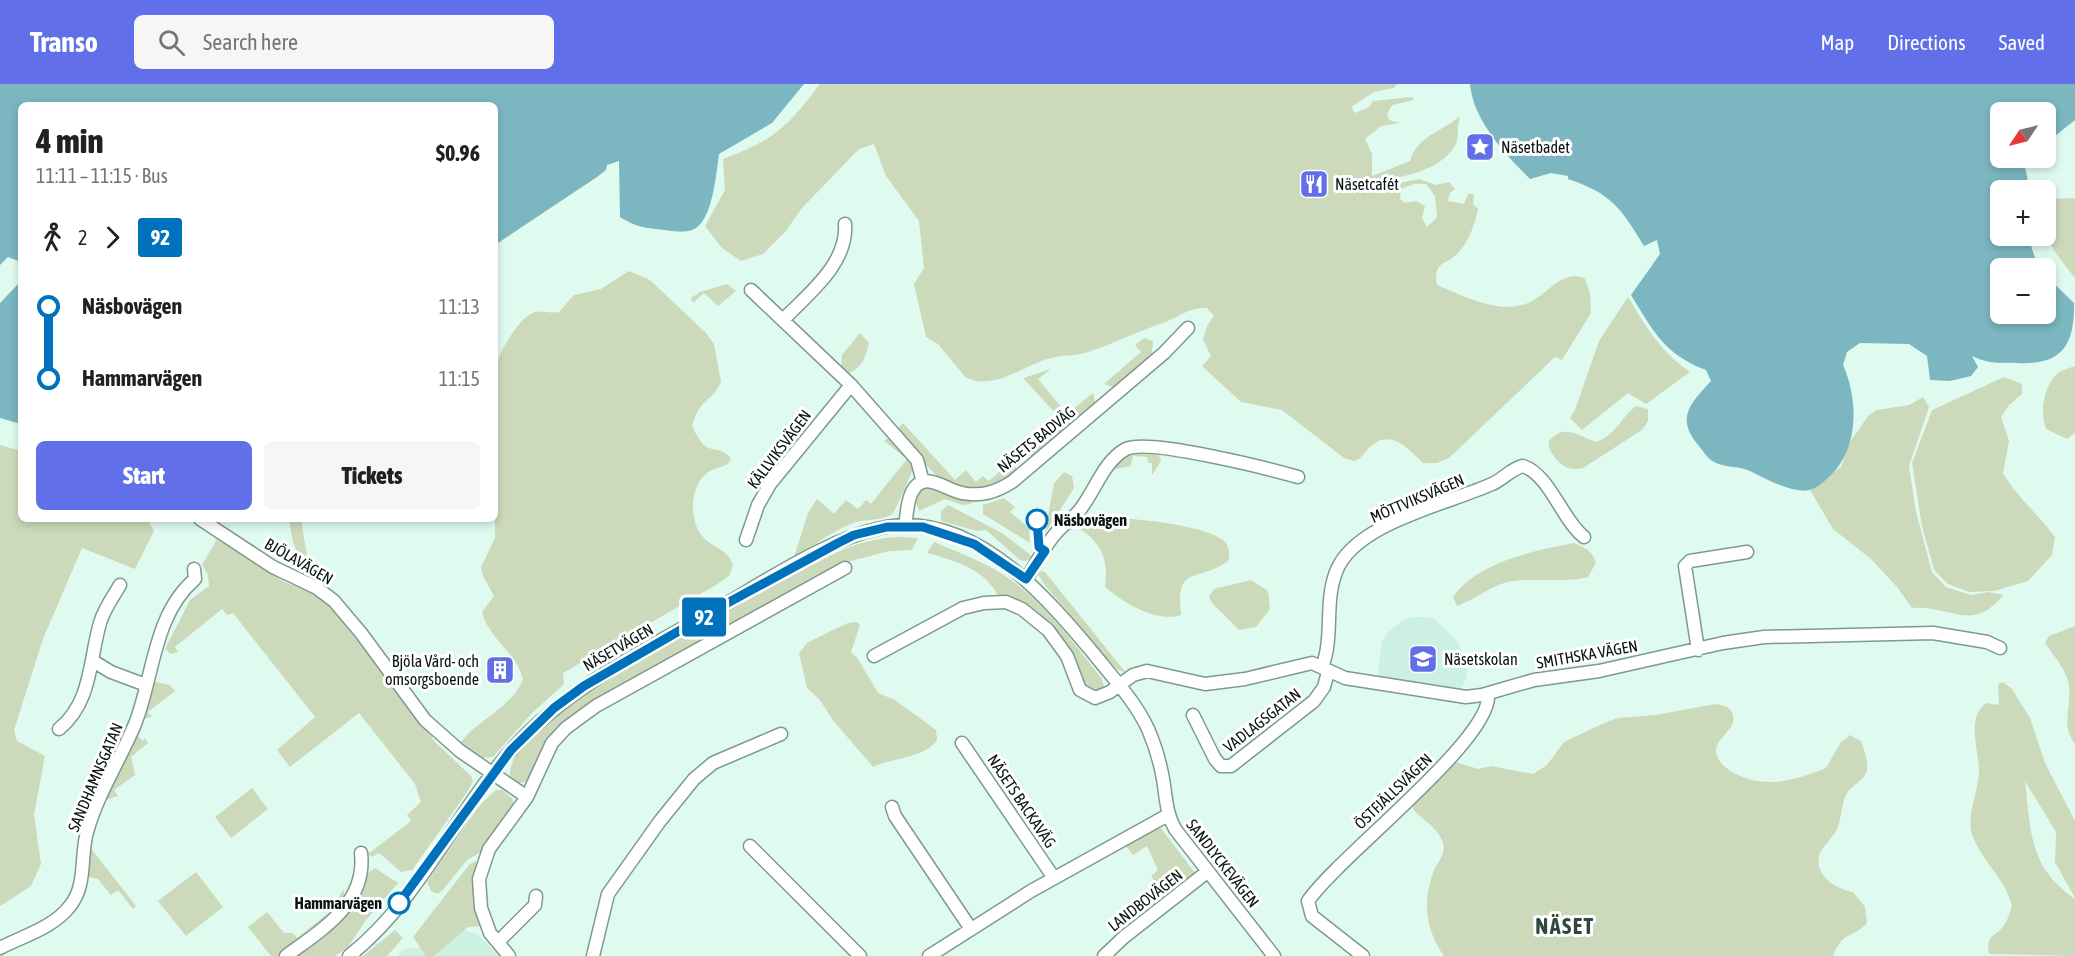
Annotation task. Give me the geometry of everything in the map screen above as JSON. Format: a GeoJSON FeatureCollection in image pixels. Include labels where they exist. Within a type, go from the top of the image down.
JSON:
{"type":"FeatureCollection","features":[{"type":"Feature","properties":{"kind":"street"},"geometry":{"type":"LineString","coordinates":[[783,320],[834,263],[845,241],[845,224]]}},
{"type":"Feature","properties":{"kind":"street"},"geometry":{"type":"LineString","coordinates":[[751,290],[851,385],[917,460],[923,482],[911,494],[905,525]]}},
{"type":"Feature","properties":{"kind":"street","name":"NÄSETS BADVÄG"},"geometry":{"type":"LineString","coordinates":[[923,482],[932,481],[960,493],[973,495],[1003,488],[1156,360],[1188,328]]}},
{"type":"Feature","properties":{"kind":"street","name":"KÄLLVIKSVÄGEN"},"geometry":{"type":"LineString","coordinates":[[746,540],[763,494],[851,385]]}},
{"type":"Feature","properties":{"kind":"street"},"geometry":{"type":"LineString","coordinates":[[1026,579],[1054,534],[1076,515],[1112,462],[1128,448],[1135,446],[1181,452],[1267,468],[1298,477]]}},
{"type":"Feature","properties":{"kind":"street","name":"MÖTTVIKSVÄGEN"},"geometry":{"type":"LineString","coordinates":[[1325,670],[1330,604],[1336,572],[1351,550],[1382,528],[1492,484],[1523,466],[1530,470],[1552,493],[1576,531],[1584,537]]}},
{"type":"Feature","properties":{"kind":"street","name":"BJÖLAVÄGEN"},"geometry":{"type":"LineString","coordinates":[[205,522],[273,567],[317,588],[334,601],[361,633],[425,720],[460,751],[527,797]]}},
{"type":"Feature","properties":{"kind":"street","name":"NÄSETVÄGEN"},"geometry":{"type":"LineString","coordinates":[[349,956],[399,903],[493,774],[534,725],[584,686],[761,583],[838,543],[869,531],[905,525],[951,534],[974,544],[1026,579],[1061,615],[1119,685]]}},
{"type":"Feature","properties":{"kind":"street"},"geometry":{"type":"LineString","coordinates":[[1698,650],[1685,566],[1690,561],[1747,552]]}},
{"type":"Feature","properties":{"kind":"street"},"geometry":{"type":"LineString","coordinates":[[509,956],[490,933],[482,908],[479,889],[482,867],[489,849],[527,797],[552,743],[586,713],[620,691],[845,568]]}},
{"type":"Feature","properties":{"kind":"street","name":"SANDHAMNSGATAN"},"geometry":{"type":"LineString","coordinates":[[0,948],[56,920],[76,897],[82,881],[88,831],[143,703],[158,640],[183,590],[195,579],[194,569]]}},
{"type":"Feature","properties":{"kind":"street"},"geometry":{"type":"LineString","coordinates":[[59,729],[75,714],[83,701],[101,620],[120,585]]}},
{"type":"Feature","properties":{"kind":"street","name":"SMITHSKA VÄGEN"},"geometry":{"type":"LineString","coordinates":[[874,656],[963,608],[984,603],[1006,602],[1031,614],[1056,638],[1067,656],[1083,693],[1098,697],[1133,675],[1148,670],[1205,684],[1258,676],[1305,663],[1345,678],[1466,697],[1488,694],[1534,680],[1599,671],[1739,640],[1933,633],[1987,642],[2000,648]]}},
{"type":"Feature","properties":{"kind":"street"},"geometry":{"type":"LineString","coordinates":[[93,661],[111,672],[146,685]]}},
{"type":"Feature","properties":{"kind":"street","name":"VADLAGSGATAN"},"geometry":{"type":"LineString","coordinates":[[1193,715],[1218,763],[1231,766],[1314,701],[1324,687],[1325,670]]}},
{"type":"Feature","properties":{"kind":"street","name":"SANDLYCKEVÄGEN"},"geometry":{"type":"LineString","coordinates":[[1119,685],[1136,708],[1153,742],[1163,780],[1168,815],[1175,829],[1274,956]]}},
{"type":"Feature","properties":{"kind":"street","name":"ÖSTFJÄLLSVÄGEN"},"geometry":{"type":"LineString","coordinates":[[1363,956],[1312,916],[1308,905],[1313,893],[1462,747],[1484,715],[1488,706],[1488,694]]}},
{"type":"Feature","properties":{"kind":"street"},"geometry":{"type":"LineString","coordinates":[[593,956],[608,894],[660,821],[694,779],[713,763],[781,734]]}},
{"type":"Feature","properties":{"kind":"street","name":"NÄSETS BACKAVÄG"},"geometry":{"type":"LineString","coordinates":[[962,743],[1054,878]]}},
{"type":"Feature","properties":{"kind":"street"},"geometry":{"type":"LineString","coordinates":[[892,807],[895,816],[970,929]]}},
{"type":"Feature","properties":{"kind":"street"},"geometry":{"type":"LineString","coordinates":[[935,954],[970,929],[1054,878],[1168,815]]}},
{"type":"Feature","properties":{"kind":"street"},"geometry":{"type":"LineString","coordinates":[[750,846],[860,956]]}},
{"type":"Feature","properties":{"kind":"street"},"geometry":{"type":"LineString","coordinates":[[286,956],[327,925],[346,907],[357,888],[363,866],[361,853]]}},
{"type":"Feature","properties":{"kind":"street","name":"LANDBOVÄGEN"},"geometry":{"type":"LineString","coordinates":[[1104,956],[1124,937],[1207,872]]}},
{"type":"Feature","properties":{"kind":"street"},"geometry":{"type":"LineString","coordinates":[[498,942],[534,905],[536,896]]}},
{"type":"Feature","properties":{"kind":"shaded area"},"geometry":{"type":"Polygon","coordinates":[[[820,84],[1397,84],[1394,88],[1374,92],[1351,107],[1355,113],[1369,107],[1373,101],[1412,97],[1414,100],[1392,105],[1387,114],[1389,120],[1400,123],[1381,126],[1365,139],[1372,154],[1372,176],[1410,161],[1413,153],[1424,140],[1460,118],[1455,146],[1439,162],[1405,176],[1371,183],[1371,189],[1419,179],[1436,185],[1449,182],[1455,189],[1450,193],[1448,201],[1464,204],[1468,194],[1474,194],[1473,204],[1478,209],[1471,232],[1458,253],[1439,267],[1436,277],[1437,285],[1482,303],[1505,307],[1528,303],[1563,279],[1578,276],[1585,279],[1590,293],[1591,313],[1562,360],[1555,357],[1449,458],[1437,463],[1423,463],[1400,443],[1386,439],[1372,445],[1357,460],[1344,458],[1282,410],[1241,402],[1202,366],[1211,356],[1203,340],[1207,326],[1214,316],[1207,308],[1189,311],[1088,352],[1040,361],[998,379],[976,381],[965,377],[938,344],[926,337],[914,284],[924,268],[919,221],[886,176],[874,144],[859,149],[802,208],[785,232],[763,254],[741,261],[722,248],[705,226],[725,190],[723,159],[768,138],[789,122],[820,84]],[[1414,184],[1401,189],[1400,199],[1405,203],[1416,201],[1425,206],[1422,218],[1427,227],[1437,217],[1435,196],[1426,184],[1414,184]]]}},
{"type":"Feature","properties":{"kind":"shaded area"},"geometry":{"type":"Polygon","coordinates":[[[2075,198],[2075,278],[2052,246],[2056,246],[2056,199],[2075,198]]]}},
{"type":"Feature","properties":{"kind":"shaded area"},"geometry":{"type":"Polygon","coordinates":[[[629,271],[650,280],[706,333],[714,344],[721,382],[714,394],[698,411],[692,426],[707,447],[725,453],[731,458],[728,464],[709,471],[701,479],[694,495],[693,514],[703,537],[724,552],[733,565],[729,576],[716,585],[563,673],[564,684],[532,713],[493,757],[483,758],[460,743],[510,699],[523,680],[520,670],[491,630],[482,612],[494,596],[483,576],[481,567],[495,538],[495,522],[498,522],[498,361],[516,328],[529,315],[535,312],[559,312],[574,295],[601,289],[629,271]]]}},
{"type":"Feature","properties":{"kind":"shaded area"},"geometry":{"type":"Polygon","coordinates":[[[727,284],[736,291],[718,306],[704,293],[693,303],[691,298],[700,292],[727,284]]]}},
{"type":"Feature","properties":{"kind":"shaded area"},"geometry":{"type":"Polygon","coordinates":[[[1628,297],[1662,347],[1690,372],[1646,404],[1628,393],[1582,430],[1570,418],[1575,410],[1599,341],[1628,297]]]}},
{"type":"Feature","properties":{"kind":"shaded area"},"geometry":{"type":"Polygon","coordinates":[[[860,333],[869,343],[866,353],[859,366],[847,374],[841,370],[842,355],[860,333]]]}},
{"type":"Feature","properties":{"kind":"shaded area"},"geometry":{"type":"Polygon","coordinates":[[[1144,338],[1153,341],[1152,354],[1113,387],[1104,384],[1141,352],[1135,345],[1144,338]]]}},
{"type":"Feature","properties":{"kind":"shaded area"},"geometry":{"type":"Polygon","coordinates":[[[2075,366],[2075,433],[2067,439],[2046,429],[2043,408],[2052,380],[2063,370],[2075,366]]]}},
{"type":"Feature","properties":{"kind":"shaded area"},"geometry":{"type":"Polygon","coordinates":[[[1051,369],[1038,379],[1067,414],[1093,393],[1095,402],[1067,426],[1023,378],[1051,369]]]}},
{"type":"Feature","properties":{"kind":"shaded area"},"geometry":{"type":"Polygon","coordinates":[[[2004,377],[2022,384],[2022,394],[2009,405],[2001,417],[2009,441],[2003,473],[2055,537],[2052,555],[2028,581],[1994,591],[1969,592],[1948,584],[1934,570],[1922,526],[1912,463],[1932,410],[2004,377]]]}},
{"type":"Feature","properties":{"kind":"shaded area"},"geometry":{"type":"Polygon","coordinates":[[[1923,397],[1929,407],[1909,466],[1916,512],[1932,572],[1946,587],[1971,595],[1988,592],[2004,595],[1992,607],[1981,613],[1961,615],[1926,608],[1912,608],[1897,587],[1871,559],[1833,529],[1810,490],[1841,467],[1849,443],[1869,415],[1877,410],[1909,405],[1923,397]]]}},
{"type":"Feature","properties":{"kind":"shaded area"},"geometry":{"type":"Polygon","coordinates":[[[1636,406],[1648,409],[1648,421],[1642,430],[1583,468],[1572,469],[1563,465],[1549,448],[1549,441],[1566,432],[1572,432],[1596,442],[1603,439],[1636,406]]]}},
{"type":"Feature","properties":{"kind":"shaded area"},"geometry":{"type":"Polygon","coordinates":[[[1055,421],[1064,431],[1035,456],[1027,456],[1021,452],[1055,421]]]}},
{"type":"Feature","properties":{"kind":"shaded area"},"geometry":{"type":"Polygon","coordinates":[[[903,423],[955,480],[966,470],[976,482],[983,476],[989,481],[1013,459],[1016,462],[1016,471],[998,484],[988,487],[977,489],[955,486],[936,475],[896,430],[903,423]]]}},
{"type":"Feature","properties":{"kind":"shaded area"},"geometry":{"type":"Polygon","coordinates":[[[890,436],[914,465],[894,512],[884,518],[848,525],[794,557],[808,513],[817,499],[834,514],[846,500],[858,509],[866,500],[871,504],[907,459],[884,441],[890,436]]]}},
{"type":"Feature","properties":{"kind":"shaded area"},"geometry":{"type":"Polygon","coordinates":[[[0,445],[18,450],[18,522],[150,522],[154,531],[135,569],[82,548],[43,639],[14,730],[17,741],[45,756],[34,814],[41,864],[31,886],[0,906],[0,445]]]}},
{"type":"Feature","properties":{"kind":"shaded area"},"geometry":{"type":"Polygon","coordinates":[[[1133,451],[1159,455],[1161,461],[1152,475],[1152,463],[1148,463],[1147,457],[1133,456],[1131,466],[1111,470],[1117,462],[1133,451]]]}},
{"type":"Feature","properties":{"kind":"shaded area"},"geometry":{"type":"Polygon","coordinates":[[[1064,472],[1072,476],[1074,488],[1045,533],[1054,483],[1064,472]]]}},
{"type":"Feature","properties":{"kind":"shaded area"},"geometry":{"type":"Polygon","coordinates":[[[928,487],[970,499],[972,504],[963,505],[945,499],[919,511],[916,503],[920,492],[928,487]]]}},
{"type":"Feature","properties":{"kind":"shaded area"},"geometry":{"type":"Polygon","coordinates":[[[1004,498],[1017,509],[1014,508],[1010,512],[1029,528],[1030,543],[983,514],[983,505],[1004,498]]]}},
{"type":"Feature","properties":{"kind":"shaded area"},"geometry":{"type":"Polygon","coordinates":[[[948,505],[1002,533],[1033,557],[1026,561],[1020,560],[986,530],[977,531],[941,521],[941,511],[948,505]]]}},
{"type":"Feature","properties":{"kind":"shaded area"},"geometry":{"type":"Polygon","coordinates":[[[1096,517],[1144,520],[1201,530],[1225,542],[1229,560],[1186,581],[1180,598],[1181,615],[1171,617],[1151,614],[1131,605],[1105,587],[1105,561],[1099,547],[1080,529],[1085,519],[1096,517]]]}},
{"type":"Feature","properties":{"kind":"shaded area"},"geometry":{"type":"Polygon","coordinates":[[[289,522],[301,522],[308,562],[299,554],[292,538],[289,522]]]}},
{"type":"Feature","properties":{"kind":"shaded area"},"geometry":{"type":"Polygon","coordinates":[[[898,537],[918,538],[912,550],[889,551],[847,562],[607,693],[568,722],[531,781],[519,783],[510,775],[521,750],[552,719],[599,685],[654,650],[766,587],[840,551],[868,541],[898,537]]]}},
{"type":"Feature","properties":{"kind":"shaded area"},"geometry":{"type":"Polygon","coordinates":[[[217,539],[284,582],[322,597],[338,612],[436,743],[471,776],[473,781],[468,791],[412,870],[401,872],[379,853],[372,857],[368,854],[411,821],[407,815],[421,802],[415,784],[359,713],[290,767],[277,750],[315,717],[233,613],[227,615],[222,609],[175,647],[178,652],[171,654],[165,649],[190,600],[209,586],[208,575],[202,565],[217,539]]]}},
{"type":"Feature","properties":{"kind":"shaded area"},"geometry":{"type":"Polygon","coordinates":[[[934,542],[991,567],[1022,588],[1035,600],[1059,625],[1102,679],[1104,687],[1098,694],[1084,688],[1070,653],[999,598],[993,588],[978,573],[949,559],[927,553],[934,542]]]}},
{"type":"Feature","properties":{"kind":"shaded area"},"geometry":{"type":"Polygon","coordinates":[[[1574,543],[1588,550],[1595,559],[1596,563],[1588,577],[1571,580],[1513,581],[1491,588],[1457,606],[1453,597],[1476,575],[1525,554],[1574,543]]]}},
{"type":"Feature","properties":{"kind":"shaded area"},"geometry":{"type":"Polygon","coordinates":[[[1042,571],[1126,673],[1116,669],[1044,584],[1038,574],[1042,571]]]}},
{"type":"Feature","properties":{"kind":"shaded area"},"geometry":{"type":"Polygon","coordinates":[[[1251,580],[1268,591],[1270,609],[1256,627],[1239,630],[1212,603],[1209,597],[1214,589],[1251,580]]]}},
{"type":"Feature","properties":{"kind":"shaded area","name":"Näsetskolan"},"geometry":{"type":"Polygon","coordinates":[[[1406,618],[1433,618],[1457,640],[1468,666],[1462,687],[1456,690],[1377,678],[1382,641],[1389,631],[1406,618]]]}},
{"type":"Feature","properties":{"kind":"shaded area"},"geometry":{"type":"Polygon","coordinates":[[[857,622],[860,625],[851,652],[858,659],[878,693],[895,700],[936,730],[937,740],[924,751],[873,767],[832,719],[820,700],[807,688],[799,653],[807,643],[848,623],[857,622]]]}},
{"type":"Feature","properties":{"kind":"shaded area"},"geometry":{"type":"Polygon","coordinates":[[[2075,626],[2075,744],[2070,736],[2067,721],[2068,680],[2061,665],[2045,643],[2049,636],[2075,626]]]}},
{"type":"Feature","properties":{"kind":"shaded area"},"geometry":{"type":"Polygon","coordinates":[[[151,681],[170,685],[175,691],[148,712],[152,717],[141,719],[151,681]]]}},
{"type":"Feature","properties":{"kind":"shaded area"},"geometry":{"type":"Polygon","coordinates":[[[2003,682],[2012,689],[2030,718],[2045,763],[2075,821],[2075,898],[2055,862],[2056,832],[2025,781],[2035,848],[2049,874],[2075,899],[2075,956],[1989,954],[1989,941],[2005,924],[2012,905],[2004,887],[1977,846],[1970,821],[1979,773],[1975,739],[1976,718],[1986,703],[1999,705],[1998,684],[2003,682]]]}},
{"type":"Feature","properties":{"kind":"shaded area"},"geometry":{"type":"Polygon","coordinates":[[[1715,704],[1729,708],[1733,715],[1732,725],[1717,746],[1717,757],[1729,770],[1753,780],[1777,782],[1813,773],[1826,768],[1841,742],[1850,735],[1861,741],[1867,761],[1866,773],[1847,793],[1837,829],[1820,852],[1819,863],[1820,870],[1828,880],[1840,888],[1853,892],[1865,907],[1867,923],[1844,938],[1833,956],[1444,956],[1433,936],[1427,906],[1430,884],[1442,855],[1443,843],[1434,829],[1413,809],[1413,804],[1449,766],[1456,762],[1478,769],[1491,766],[1533,774],[1547,765],[1564,742],[1602,724],[1618,718],[1656,715],[1715,704]]]}},
{"type":"Feature","properties":{"kind":"shaded area"},"geometry":{"type":"Polygon","coordinates":[[[139,729],[141,730],[138,736],[143,741],[145,738],[148,743],[131,757],[135,775],[114,790],[118,796],[106,800],[139,729]]]}},
{"type":"Feature","properties":{"kind":"shaded area"},"geometry":{"type":"Polygon","coordinates":[[[252,788],[268,809],[231,838],[215,817],[252,788]]]}},
{"type":"Feature","properties":{"kind":"shaded area"},"geometry":{"type":"Polygon","coordinates":[[[496,790],[502,790],[512,798],[514,805],[510,813],[481,852],[467,860],[442,891],[438,894],[431,891],[427,882],[479,806],[496,790]]]}},
{"type":"Feature","properties":{"kind":"shaded area"},"geometry":{"type":"Polygon","coordinates":[[[1155,827],[1160,827],[1195,873],[1193,878],[1166,898],[1151,876],[1158,870],[1147,846],[1133,855],[1125,845],[1155,827]]]}},
{"type":"Feature","properties":{"kind":"shaded area"},"geometry":{"type":"Polygon","coordinates":[[[89,846],[136,906],[133,909],[118,890],[111,895],[98,879],[86,876],[89,846]]]}},
{"type":"Feature","properties":{"kind":"shaded area"},"geometry":{"type":"Polygon","coordinates":[[[476,861],[481,926],[468,927],[434,956],[426,956],[413,937],[469,865],[476,861]]]}},
{"type":"Feature","properties":{"kind":"shaded area"},"geometry":{"type":"Polygon","coordinates":[[[375,868],[398,883],[366,920],[348,947],[335,956],[293,956],[333,925],[362,877],[375,868]]]}},
{"type":"Feature","properties":{"kind":"shaded area"},"geometry":{"type":"Polygon","coordinates":[[[196,872],[223,907],[186,936],[158,901],[196,872]]]}},
{"type":"Feature","properties":{"kind":"shaded area"},"geometry":{"type":"Polygon","coordinates":[[[344,889],[344,900],[337,909],[280,956],[271,956],[248,927],[267,912],[284,933],[293,933],[297,938],[341,903],[338,898],[344,889]]]}},
{"type":"Feature","properties":{"kind":"shaded area"},"geometry":{"type":"Polygon","coordinates":[[[447,926],[477,934],[499,956],[397,956],[404,949],[418,948],[447,926]]]}},
{"type":"Feature","properties":{"kind":"shaded area"},"geometry":{"type":"Polygon","coordinates":[[[395,930],[403,938],[387,956],[363,956],[395,930]]]}},
{"type":"Feature","properties":{"kind":"water"},"geometry":{"type":"Polygon","coordinates":[[[0,84],[804,84],[772,123],[719,154],[709,208],[699,226],[692,230],[678,232],[646,228],[620,217],[619,161],[607,165],[606,170],[597,177],[498,243],[498,102],[18,102],[18,261],[8,257],[0,265],[0,84]]]}},
{"type":"Feature","properties":{"kind":"water"},"geometry":{"type":"Polygon","coordinates":[[[1470,84],[2075,84],[2075,120],[2056,135],[2056,102],[1990,102],[1990,168],[2025,168],[2028,180],[1990,180],[1990,246],[2031,246],[2036,258],[1990,258],[1990,324],[2056,324],[2056,286],[2074,303],[2074,319],[2067,343],[2053,357],[2031,363],[1985,361],[1972,356],[1978,367],[1971,376],[1950,381],[1930,380],[1927,356],[1909,344],[1860,343],[1847,352],[1843,365],[1852,394],[1851,440],[1838,467],[1822,483],[1809,490],[1795,490],[1746,469],[1714,462],[1692,436],[1687,419],[1692,404],[1711,381],[1706,370],[1680,357],[1661,340],[1631,295],[1660,254],[1657,240],[1644,246],[1614,204],[1595,190],[1568,179],[1568,176],[1551,173],[1530,179],[1492,136],[1477,111],[1470,84]]]}},
{"type":"Feature","properties":{"kind":"water"},"geometry":{"type":"Polygon","coordinates":[[[18,284],[18,423],[0,418],[0,303],[18,284]]]}},
{"type":"Feature","properties":{"kind":"bus line","name":"92"},"geometry":{"type":"LineString","coordinates":[[399,903],[511,750],[534,725],[584,686],[761,583],[854,535],[869,531],[905,525],[951,534],[985,550],[1026,579],[1045,551],[1039,547],[1037,520]]}},
{"type":"Feature","properties":{"kind":"place","name":"Näsetbadet"},"geometry":{"type":"Point","coordinates":[1480,147]}},
{"type":"Feature","properties":{"kind":"place","name":"Näsetcafét"},"geometry":{"type":"Point","coordinates":[1314,184]}},
{"type":"Feature","properties":{"kind":"place","name":"Näsbovägen"},"geometry":{"type":"Point","coordinates":[1037,520]}},
{"type":"Feature","properties":{"kind":"place","name":"Näsetskolan"},"geometry":{"type":"Point","coordinates":[1423,659]}},
{"type":"Feature","properties":{"kind":"place","name":"Bjöla Vård- och omsorgsboende"},"geometry":{"type":"Point","coordinates":[500,670]}},
{"type":"Feature","properties":{"kind":"place","name":"Hammarvägen"},"geometry":{"type":"Point","coordinates":[399,903]}},
{"type":"Feature","properties":{"kind":"district","name":"NÄSET"},"geometry":{"type":"Point","coordinates":[1565,926]}}]}
